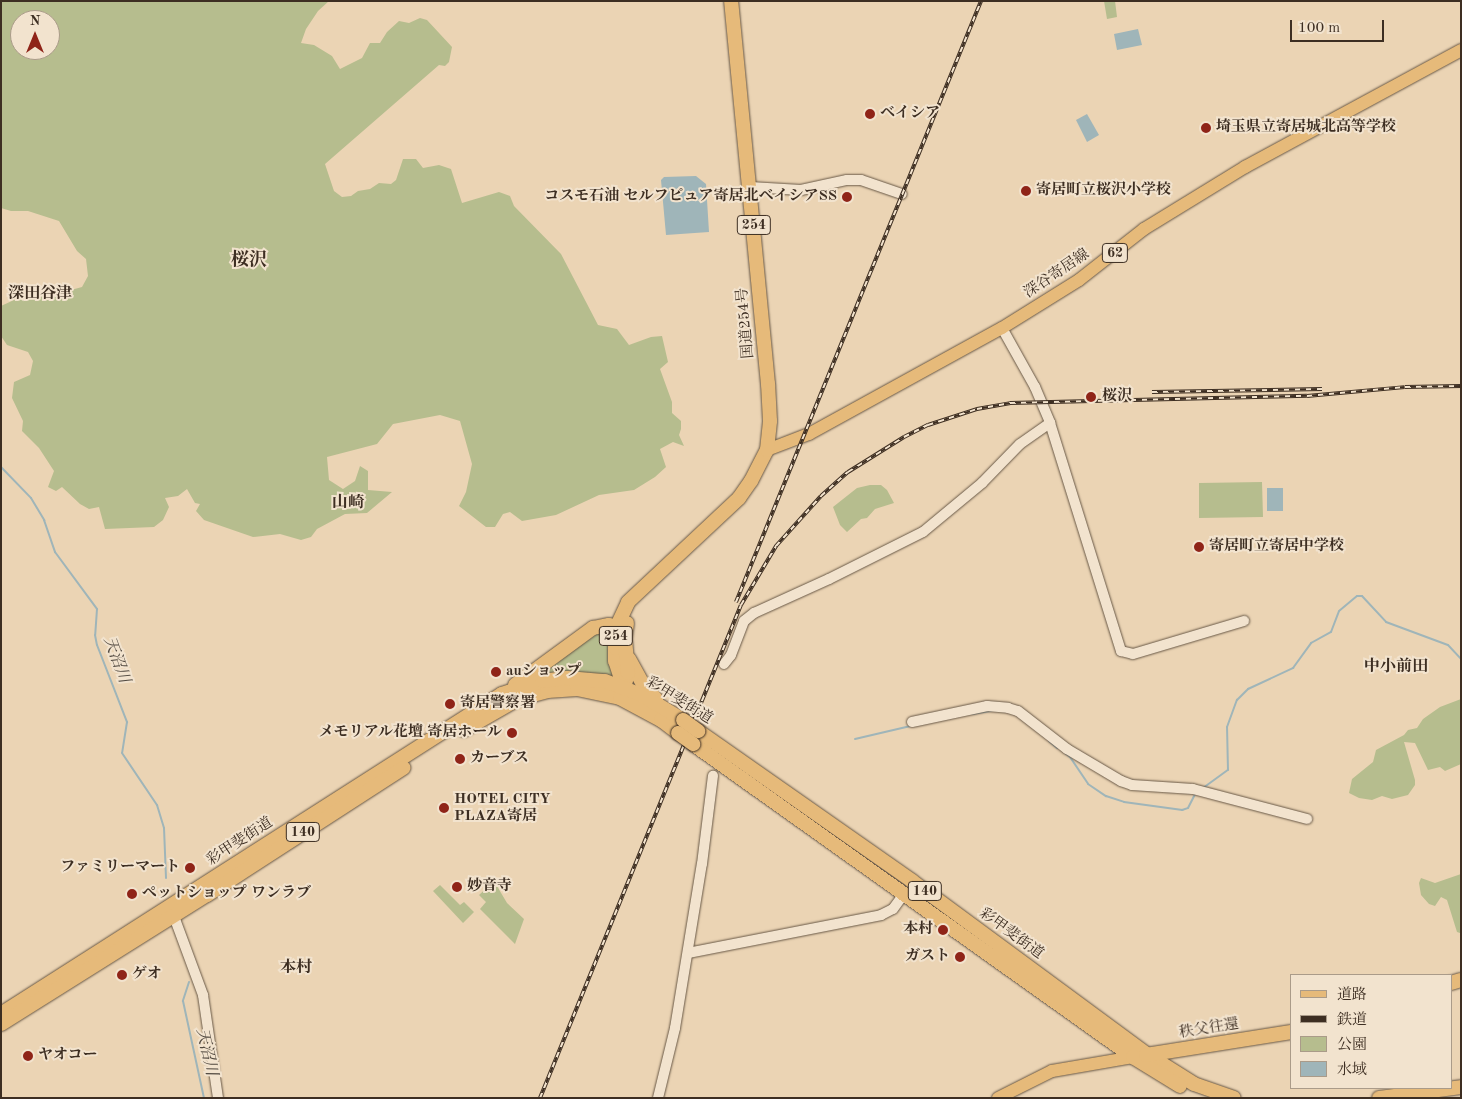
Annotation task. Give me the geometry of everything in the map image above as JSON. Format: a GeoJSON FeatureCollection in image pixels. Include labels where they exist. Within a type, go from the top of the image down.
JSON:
{"type":"FeatureCollection","features":[{"type":"Feature","properties":{"kind":"highway","name":"国道254号"},"geometry":{"type":"LineString","coordinates":[[622,693],[615,661],[628,602],[739,498],[751,481],[767,450],[770,422],[768,384],[731,1]]}},
{"type":"Feature","properties":{"kind":"highway"},"geometry":{"type":"LineString","coordinates":[[502,694],[593,628],[600,625],[621,627]]}},
{"type":"Feature","properties":{"kind":"highway","name":"国道254号"},"geometry":{"type":"LineString","coordinates":[[621,627],[628,656],[628,673],[622,693]]}},
{"type":"Feature","properties":{"kind":"highway"},"geometry":{"type":"LineString","coordinates":[[628,656],[643,684],[665,707]]}},
{"type":"Feature","properties":{"kind":"highway","name":"彩甲斐街道"},"geometry":{"type":"LineString","coordinates":[[1,1024],[502,694],[536,682],[567,678],[605,681],[661,720],[680,726],[912,881],[1069,1003],[1132,1057],[1182,1088],[1205,1098]]}},
{"type":"Feature","properties":{"kind":"highway","name":"彩甲斐街道"},"geometry":{"type":"LineString","coordinates":[[1,1014],[506,704],[534,694],[564,689],[622,693],[665,707],[680,726]]}},
{"type":"Feature","properties":{"kind":"highway","name":"彩甲斐街道"},"geometry":{"type":"LineString","coordinates":[[696,737],[904,894],[1194,1084],[1234,1098]]}},
{"type":"Feature","properties":{"kind":"highway","name":"秩父往還"},"geometry":{"type":"LineString","coordinates":[[1132,1057],[1290,1032]]}},
{"type":"Feature","properties":{"kind":"highway"},"geometry":{"type":"LineString","coordinates":[[1379,1098],[1461,1088]]}},
{"type":"Feature","properties":{"kind":"highway"},"geometry":{"type":"LineString","coordinates":[[1454,1098],[1461,1097]]}},
{"type":"Feature","properties":{"kind":"main road","name":"深谷寄居線"},"geometry":{"type":"LineString","coordinates":[[767,450],[809,434],[1002,328],[1080,280],[1144,229],[1245,167],[1461,50]]}},
{"type":"Feature","properties":{"kind":"main road"},"geometry":{"type":"LineString","coordinates":[[998,1098],[1052,1071],[1132,1057]]}},
{"type":"Feature","properties":{"kind":"street"},"geometry":{"type":"LineString","coordinates":[[750,187],[802,190],[847,180],[861,180],[902,194]]}},
{"type":"Feature","properties":{"kind":"street"},"geometry":{"type":"LineString","coordinates":[[1002,328],[1035,387],[1050,423],[1121,651],[1133,654],[1244,621]]}},
{"type":"Feature","properties":{"kind":"street"},"geometry":{"type":"LineString","coordinates":[[724,664],[731,656],[744,622],[754,614],[829,580],[923,532],[982,483],[1020,444],[1050,423]]}},
{"type":"Feature","properties":{"kind":"street"},"geometry":{"type":"LineString","coordinates":[[912,722],[987,706],[1008,708],[1018,712],[1067,749],[1121,781],[1132,785],[1194,789],[1307,820]]}},
{"type":"Feature","properties":{"kind":"street"},"geometry":{"type":"LineString","coordinates":[[658,1098],[675,1028],[688,953],[713,776]]}},
{"type":"Feature","properties":{"kind":"street"},"geometry":{"type":"LineString","coordinates":[[688,953],[881,915],[893,909],[904,894]]}},
{"type":"Feature","properties":{"kind":"street"},"geometry":{"type":"LineString","coordinates":[[172,910],[203,995],[218,1098]]}},
{"type":"Feature","properties":{"kind":"green space"},"geometry":{"type":"Polygon","coordinates":[[[1,1],[329,1],[318,11],[306,29],[301,43],[314,45],[332,56],[340,69],[362,58],[370,43],[380,43],[387,32],[399,21],[409,23],[420,18],[427,20],[452,47],[449,62],[445,66],[439,65],[325,164],[334,191],[342,197],[351,196],[358,191],[370,189],[379,183],[391,184],[396,180],[403,159],[416,159],[423,168],[439,165],[451,169],[462,203],[499,192],[510,196],[514,206],[561,254],[598,325],[617,329],[629,345],[651,337],[662,336],[668,362],[660,369],[672,402],[672,413],[681,421],[679,435],[684,446],[673,442],[660,449],[666,467],[655,477],[634,490],[599,495],[556,515],[522,521],[510,512],[503,514],[495,527],[486,527],[459,506],[466,492],[472,464],[460,421],[440,415],[393,424],[377,444],[327,457],[329,480],[343,489],[355,481],[360,466],[368,471],[368,490],[392,492],[367,513],[345,514],[317,529],[311,537],[301,540],[280,534],[253,537],[204,520],[196,511],[200,504],[195,503],[187,489],[178,496],[165,498],[169,507],[163,520],[154,527],[105,529],[99,507],[89,509],[80,504],[62,487],[56,491],[48,487],[54,471],[39,448],[22,431],[23,421],[12,398],[14,382],[30,375],[33,361],[28,352],[7,345],[1,336],[1,306],[40,288],[71,290],[82,287],[88,276],[86,259],[77,251],[59,221],[28,211],[11,211],[1,208],[1,1]]]}},
{"type":"Feature","properties":{"kind":"green space"},"geometry":{"type":"Polygon","coordinates":[[[1104,1],[1115,1],[1117,17],[1107,19],[1104,1]]]}},
{"type":"Feature","properties":{"kind":"green space"},"geometry":{"type":"Polygon","coordinates":[[[1262,482],[1263,517],[1199,518],[1199,483],[1262,482]]]}},
{"type":"Feature","properties":{"kind":"green space"},"geometry":{"type":"Polygon","coordinates":[[[881,485],[887,490],[894,503],[875,509],[867,518],[861,519],[847,532],[840,525],[833,507],[857,488],[881,485]]]}},
{"type":"Feature","properties":{"kind":"green space"},"geometry":{"type":"Polygon","coordinates":[[[614,629],[617,679],[534,674],[599,631],[614,629]]]}},
{"type":"Feature","properties":{"kind":"green space"},"geometry":{"type":"Polygon","coordinates":[[[1461,699],[1461,764],[1445,771],[1440,767],[1428,770],[1415,743],[1404,742],[1415,780],[1415,785],[1408,795],[1392,799],[1382,796],[1372,800],[1359,798],[1349,793],[1352,779],[1373,762],[1376,750],[1404,735],[1408,730],[1417,728],[1423,719],[1440,707],[1461,699]]]}},
{"type":"Feature","properties":{"kind":"green space"},"geometry":{"type":"Polygon","coordinates":[[[1461,874],[1460,933],[1457,932],[1447,900],[1441,897],[1435,906],[1429,904],[1421,895],[1419,883],[1421,878],[1435,883],[1461,874]]]}},
{"type":"Feature","properties":{"kind":"green space"},"geometry":{"type":"Polygon","coordinates":[[[494,881],[507,903],[524,919],[515,944],[480,909],[486,902],[479,895],[494,881]]]}},
{"type":"Feature","properties":{"kind":"green space"},"geometry":{"type":"Polygon","coordinates":[[[440,885],[460,905],[464,902],[474,912],[463,923],[433,891],[440,885]]]}},
{"type":"Feature","properties":{"kind":"water"},"geometry":{"type":"Polygon","coordinates":[[[1138,29],[1142,45],[1117,50],[1114,34],[1138,29]]]}},
{"type":"Feature","properties":{"kind":"water"},"geometry":{"type":"Polygon","coordinates":[[[1087,114],[1099,135],[1087,142],[1076,120],[1087,114]]]}},
{"type":"Feature","properties":{"kind":"water"},"geometry":{"type":"Polygon","coordinates":[[[696,176],[706,184],[709,232],[666,235],[661,180],[664,177],[696,176]]]}},
{"type":"Feature","properties":{"kind":"water"},"geometry":{"type":"Polygon","coordinates":[[[1267,488],[1283,488],[1283,511],[1267,511],[1267,488]]]}},
{"type":"Feature","properties":{"kind":"waterway","name":"天沼川"},"geometry":{"type":"LineString","coordinates":[[1,467],[31,498],[44,520],[55,552],[97,609],[95,635],[97,645],[127,722],[122,753],[157,805],[164,828],[166,878]]}},
{"type":"Feature","properties":{"kind":"waterway"},"geometry":{"type":"LineString","coordinates":[[1203,788],[1228,770],[1227,727],[1237,700],[1248,689],[1293,668],[1311,643],[1331,632],[1339,611],[1357,596],[1362,596],[1386,622],[1448,645],[1461,659]]}},
{"type":"Feature","properties":{"kind":"waterway"},"geometry":{"type":"LineString","coordinates":[[972,714],[992,711]]}},
{"type":"Feature","properties":{"kind":"waterway"},"geometry":{"type":"LineString","coordinates":[[855,739],[911,726]]}},
{"type":"Feature","properties":{"kind":"waterway"},"geometry":{"type":"LineString","coordinates":[[1049,741],[1057,748]]}},
{"type":"Feature","properties":{"kind":"waterway"},"geometry":{"type":"LineString","coordinates":[[1065,753],[1070,757],[1088,784],[1106,796],[1124,802],[1182,810],[1188,808],[1195,794]]}},
{"type":"Feature","properties":{"kind":"waterway","name":"天沼川"},"geometry":{"type":"LineString","coordinates":[[189,982],[183,1001],[204,1098]]}},
{"type":"Feature","properties":{"kind":"railway"},"geometry":{"type":"LineString","coordinates":[[736,602],[981,1]]}},
{"type":"Feature","properties":{"kind":"railway"},"geometry":{"type":"LineString","coordinates":[[540,1098],[741,605],[776,546],[821,496],[848,472],[904,437],[928,425],[977,409],[1010,403],[1307,396],[1405,387],[1461,386]]}},
{"type":"Feature","properties":{"kind":"railway"},"geometry":{"type":"LineString","coordinates":[[1152,392],[1322,389]]}},
{"type":"Feature","properties":{"kind":"place","name":"ベイシア"},"geometry":{"type":"Point","coordinates":[870,114]}},
{"type":"Feature","properties":{"kind":"place","name":"埼玉県立寄居城北高等学校"},"geometry":{"type":"Point","coordinates":[1206,128]}},
{"type":"Feature","properties":{"kind":"place","name":"寄居町立桜沢小学校"},"geometry":{"type":"Point","coordinates":[1026,191]}},
{"type":"Feature","properties":{"kind":"place","name":"コスモ石油 セルフピュア寄居北ベイシアSS"},"geometry":{"type":"Point","coordinates":[847,197]}},
{"type":"Feature","properties":{"kind":"place","name":"桜沢"},"geometry":{"type":"Point","coordinates":[1091,397]}},
{"type":"Feature","properties":{"kind":"place","name":"寄居町立寄居中学校"},"geometry":{"type":"Point","coordinates":[1199,547]}},
{"type":"Feature","properties":{"kind":"place","name":"auショップ"},"geometry":{"type":"Point","coordinates":[496,672]}},
{"type":"Feature","properties":{"kind":"place","name":"寄居警察署"},"geometry":{"type":"Point","coordinates":[450,704]}},
{"type":"Feature","properties":{"kind":"place","name":"メモリアル花壇 寄居ホール"},"geometry":{"type":"Point","coordinates":[512,733]}},
{"type":"Feature","properties":{"kind":"place","name":"カーブス"},"geometry":{"type":"Point","coordinates":[460,759]}},
{"type":"Feature","properties":{"kind":"place","name":"HOTEL CITY PLAZA寄居"},"geometry":{"type":"Point","coordinates":[444,808]}},
{"type":"Feature","properties":{"kind":"place","name":"ファミリーマート"},"geometry":{"type":"Point","coordinates":[190,868]}},
{"type":"Feature","properties":{"kind":"place","name":"妙音寺"},"geometry":{"type":"Point","coordinates":[457,887]}},
{"type":"Feature","properties":{"kind":"place","name":"ペットショップ ワンラブ"},"geometry":{"type":"Point","coordinates":[132,894]}},
{"type":"Feature","properties":{"kind":"place","name":"本村"},"geometry":{"type":"Point","coordinates":[943,930]}},
{"type":"Feature","properties":{"kind":"place","name":"ガスト"},"geometry":{"type":"Point","coordinates":[960,957]}},
{"type":"Feature","properties":{"kind":"place","name":"ゲオ"},"geometry":{"type":"Point","coordinates":[122,975]}},
{"type":"Feature","properties":{"kind":"place","name":"ヤオコー"},"geometry":{"type":"Point","coordinates":[28,1056]}},
{"type":"Feature","properties":{"kind":"district","name":"桜沢"},"geometry":{"type":"Point","coordinates":[249,260]}},
{"type":"Feature","properties":{"kind":"district","name":"深田谷津"},"geometry":{"type":"Point","coordinates":[40,294]}},
{"type":"Feature","properties":{"kind":"district","name":"山崎"},"geometry":{"type":"Point","coordinates":[348,503]}},
{"type":"Feature","properties":{"kind":"district","name":"中小前田"},"geometry":{"type":"Point","coordinates":[1396,667]}},
{"type":"Feature","properties":{"kind":"district","name":"本村"},"geometry":{"type":"Point","coordinates":[296,968]}}]}
